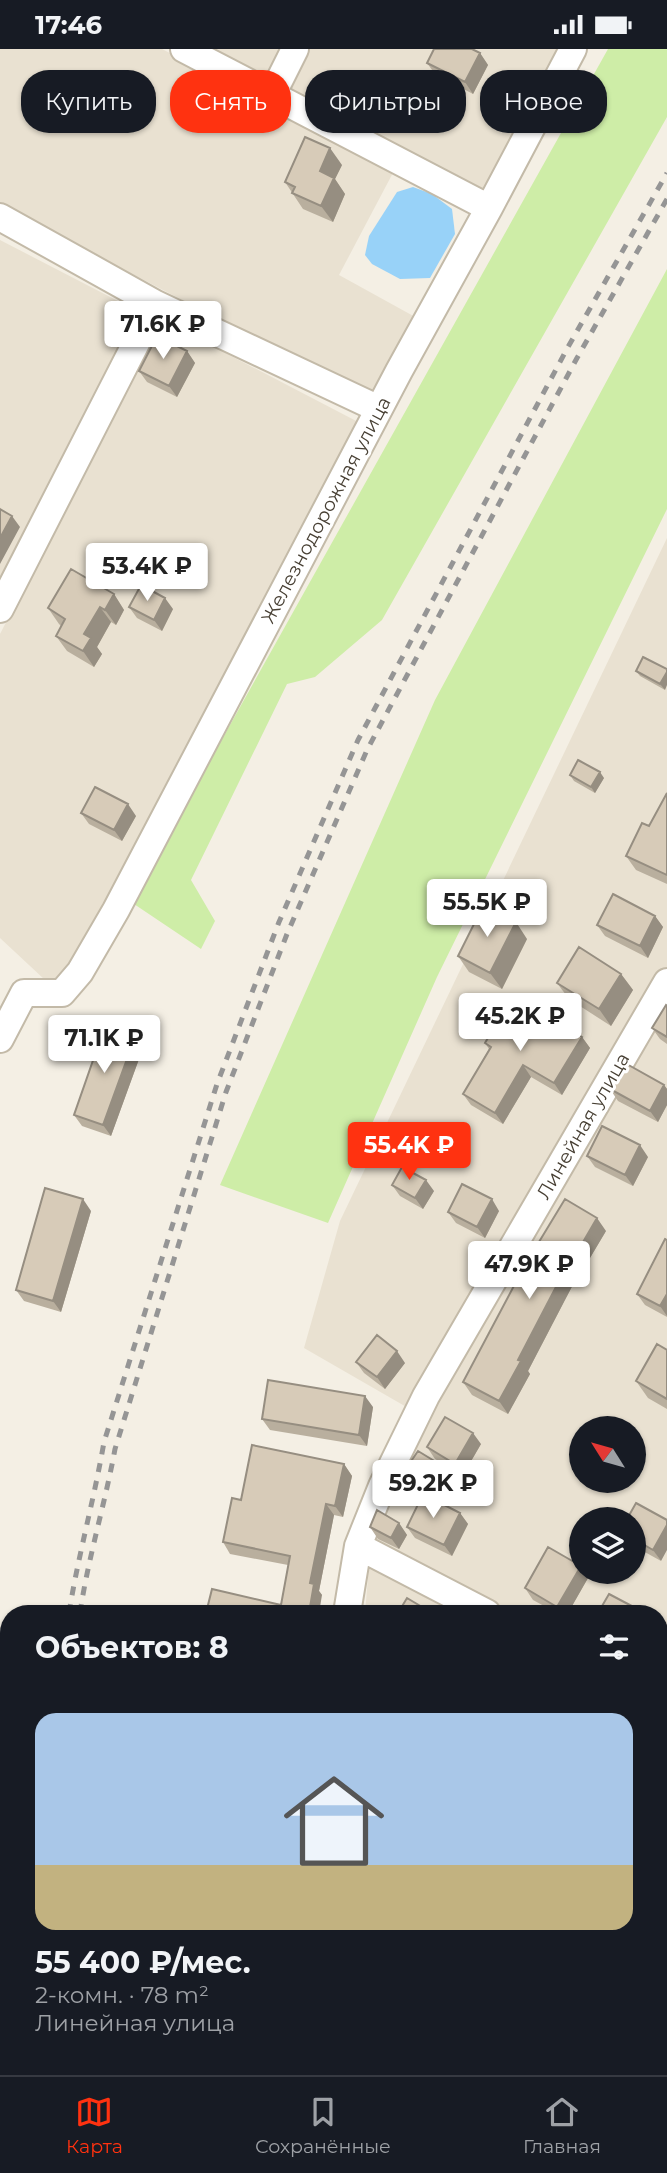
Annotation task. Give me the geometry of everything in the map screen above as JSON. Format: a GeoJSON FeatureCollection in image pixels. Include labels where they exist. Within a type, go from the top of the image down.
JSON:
{"type":"FeatureCollection","features":[{"type":"Feature","properties":{"kind":"street"},"geometry":{"type":"LineString","coordinates":[[184,49],[224,70]]}},
{"type":"Feature","properties":{"kind":"street"},"geometry":{"type":"LineString","coordinates":[[284,70],[295,49]]}},
{"type":"Feature","properties":{"kind":"street","name":"Железнодорожная улица"},"geometry":{"type":"LineString","coordinates":[[0,1039],[24,993],[62,993],[80,972],[122,898],[379,409],[573,49]]}},
{"type":"Feature","properties":{"kind":"street"},"geometry":{"type":"LineString","coordinates":[[291,105],[489,208]]}},
{"type":"Feature","properties":{"kind":"street"},"geometry":{"type":"LineString","coordinates":[[0,217],[156,304],[379,409]]}},
{"type":"Feature","properties":{"kind":"street"},"geometry":{"type":"LineString","coordinates":[[0,609],[156,304]]}},
{"type":"Feature","properties":{"kind":"street","name":"Линейная улица"},"geometry":{"type":"LineString","coordinates":[[348,1605],[358,1546],[382,1486],[426,1396],[667,982]]}},
{"type":"Feature","properties":{"kind":"street"},"geometry":{"type":"LineString","coordinates":[[358,1546],[471,1605]]}},
{"type":"Feature","properties":{"kind":"shaded area"},"geometry":{"type":"Polygon","coordinates":[[[0,49],[162,49],[203,70],[170,70],[170,133],[291,133],[291,115],[305,123],[305,133],[325,133],[395,169],[339,275],[417,318],[374,400],[0,205],[0,49]]]}},
{"type":"Feature","properties":{"kind":"shaded area"},"geometry":{"type":"Polygon","coordinates":[[[205,49],[284,49],[274,70],[246,70],[205,49]]]}},
{"type":"Feature","properties":{"kind":"shaded area"},"geometry":{"type":"Polygon","coordinates":[[[306,49],[560,49],[549,70],[480,70],[480,133],[517,133],[485,196],[363,133],[466,133],[466,70],[305,70],[305,103],[291,96],[291,77],[306,49]]]}},
{"type":"Feature","properties":{"kind":"shaded area"},"geometry":{"type":"Polygon","coordinates":[[[0,240],[145,315],[0,590],[0,240]]]}},
{"type":"Feature","properties":{"kind":"shaded area"},"geometry":{"type":"Polygon","coordinates":[[[162,320],[362,424],[59,993],[0,938],[0,634],[162,320]]]}},
{"type":"Feature","properties":{"kind":"shaded area"},"geometry":{"type":"Polygon","coordinates":[[[667,538],[667,1605],[493,1605],[370,1538],[429,1420],[304,1348],[340,1221],[667,538]]]}},
{"type":"Feature","properties":{"kind":"shaded area"},"geometry":{"type":"Polygon","coordinates":[[[369,1566],[440,1605],[366,1605],[369,1566]]]}},
{"type":"Feature","properties":{"kind":"green space"},"geometry":{"type":"Polygon","coordinates":[[[608,49],[667,49],[667,117],[382,620],[315,677],[287,684],[191,880],[215,921],[201,949],[131,902],[561,133],[607,133],[607,70],[596,70],[608,49]]]}},
{"type":"Feature","properties":{"kind":"green space"},"geometry":{"type":"Polygon","coordinates":[[[667,269],[667,509],[437,977],[328,1223],[220,1185],[435,700],[667,269]]]}},
{"type":"Feature","properties":{"kind":"water"},"geometry":{"type":"Polygon","coordinates":[[[413,187],[432,194],[452,209],[455,234],[430,278],[400,279],[372,264],[365,255],[369,236],[397,192],[413,187]]]}},
{"type":"Feature","properties":{"kind":"building"},"geometry":{"type":"Polygon","coordinates":[[[434,49],[472,49],[480,53],[466,80],[466,70],[441,70],[427,63],[434,49]]]}},
{"type":"Feature","properties":{"kind":"building"},"geometry":{"type":"Polygon","coordinates":[[[305,137],[330,148],[320,171],[334,178],[321,206],[292,193],[295,187],[285,182],[305,137]]]}},
{"type":"Feature","properties":{"kind":"building"},"geometry":{"type":"Polygon","coordinates":[[[157,336],[187,351],[169,386],[139,371],[157,336]]]}},
{"type":"Feature","properties":{"kind":"building"},"geometry":{"type":"Polygon","coordinates":[[[0,509],[12,516],[0,538],[0,509]]]}},
{"type":"Feature","properties":{"kind":"building"},"geometry":{"type":"Polygon","coordinates":[[[71,569],[114,594],[105,610],[100,607],[84,634],[91,638],[83,651],[56,636],[65,619],[48,608],[71,569]]]}},
{"type":"Feature","properties":{"kind":"building"},"geometry":{"type":"Polygon","coordinates":[[[141,585],[165,598],[154,620],[129,607],[141,585]]]}},
{"type":"Feature","properties":{"kind":"building"},"geometry":{"type":"Polygon","coordinates":[[[643,657],[667,669],[660,684],[636,671],[643,657]]]}},
{"type":"Feature","properties":{"kind":"building"},"geometry":{"type":"Polygon","coordinates":[[[578,760],[600,772],[591,787],[570,775],[578,760]]]}},
{"type":"Feature","properties":{"kind":"building"},"geometry":{"type":"Polygon","coordinates":[[[95,787],[128,804],[114,830],[81,813],[95,787]]]}},
{"type":"Feature","properties":{"kind":"building"},"geometry":{"type":"Polygon","coordinates":[[[667,793],[667,875],[626,856],[642,823],[649,826],[667,793]]]}},
{"type":"Feature","properties":{"kind":"building"},"geometry":{"type":"Polygon","coordinates":[[[613,894],[655,916],[640,946],[597,925],[613,894]]]}},
{"type":"Feature","properties":{"kind":"building"},"geometry":{"type":"Polygon","coordinates":[[[483,906],[516,922],[490,973],[458,956],[483,906]]]}},
{"type":"Feature","properties":{"kind":"building"},"geometry":{"type":"Polygon","coordinates":[[[579,947],[621,974],[599,1009],[557,983],[579,947]]]}},
{"type":"Feature","properties":{"kind":"building"},"geometry":{"type":"Polygon","coordinates":[[[512,997],[582,1037],[554,1083],[523,1065],[495,1113],[463,1094],[491,1047],[485,1043],[512,997]]]}},
{"type":"Feature","properties":{"kind":"building"},"geometry":{"type":"Polygon","coordinates":[[[667,1006],[667,1037],[652,1028],[667,1006]]]}},
{"type":"Feature","properties":{"kind":"building"},"geometry":{"type":"Polygon","coordinates":[[[105,1026],[135,1037],[103,1125],[74,1115],[105,1026]]]}},
{"type":"Feature","properties":{"kind":"building"},"geometry":{"type":"Polygon","coordinates":[[[625,1063],[664,1085],[650,1111],[610,1089],[625,1063]]]}},
{"type":"Feature","properties":{"kind":"building"},"geometry":{"type":"Polygon","coordinates":[[[602,1126],[640,1145],[625,1175],[587,1156],[602,1126]]]}},
{"type":"Feature","properties":{"kind":"building"},"geometry":{"type":"Polygon","coordinates":[[[402,1167],[426,1180],[415,1198],[392,1185],[402,1167]]]}},
{"type":"Feature","properties":{"kind":"building"},"geometry":{"type":"Polygon","coordinates":[[[462,1184],[492,1199],[477,1227],[448,1212],[462,1184]]]}},
{"type":"Feature","properties":{"kind":"building"},"geometry":{"type":"Polygon","coordinates":[[[45,1188],[83,1199],[53,1301],[16,1290],[45,1188]]]}},
{"type":"Feature","properties":{"kind":"building"},"geometry":{"type":"Polygon","coordinates":[[[565,1199],[597,1218],[572,1261],[570,1260],[499,1401],[463,1382],[525,1265],[565,1199]]]}},
{"type":"Feature","properties":{"kind":"building"},"geometry":{"type":"Polygon","coordinates":[[[665,1239],[667,1294],[660,1306],[637,1294],[665,1239]]]}},
{"type":"Feature","properties":{"kind":"building"},"geometry":{"type":"Polygon","coordinates":[[[377,1335],[397,1351],[377,1377],[356,1362],[377,1335]]]}},
{"type":"Feature","properties":{"kind":"building"},"geometry":{"type":"Polygon","coordinates":[[[657,1344],[667,1350],[667,1399],[636,1381],[657,1344]]]}},
{"type":"Feature","properties":{"kind":"building"},"geometry":{"type":"Polygon","coordinates":[[[268,1380],[365,1396],[359,1435],[262,1419],[268,1380]]]}},
{"type":"Feature","properties":{"kind":"building"},"geometry":{"type":"Polygon","coordinates":[[[445,1417],[473,1433],[455,1464],[427,1447],[445,1417]]]}},
{"type":"Feature","properties":{"kind":"building"},"geometry":{"type":"Polygon","coordinates":[[[252,1445],[344,1464],[335,1506],[326,1504],[310,1583],[314,1584],[310,1605],[281,1605],[290,1556],[223,1542],[232,1498],[241,1500],[252,1445]]]}},
{"type":"Feature","properties":{"kind":"building"},"geometry":{"type":"Polygon","coordinates":[[[418,1451],[436,1462],[417,1491],[399,1479],[418,1451]]]}},
{"type":"Feature","properties":{"kind":"building"},"geometry":{"type":"Polygon","coordinates":[[[423,1494],[460,1513],[444,1545],[407,1527],[423,1494]]]}},
{"type":"Feature","properties":{"kind":"building"},"geometry":{"type":"Polygon","coordinates":[[[646,1508],[667,1520],[667,1525],[653,1550],[646,1546],[646,1508]]]}},
{"type":"Feature","properties":{"kind":"building"},"geometry":{"type":"Polygon","coordinates":[[[377,1510],[399,1523],[391,1538],[370,1527],[377,1510]]]}},
{"type":"Feature","properties":{"kind":"building"},"geometry":{"type":"Polygon","coordinates":[[[548,1547],[569,1559],[570,1584],[558,1605],[525,1588],[548,1547]]]}},
{"type":"Feature","properties":{"kind":"building"},"geometry":{"type":"Polygon","coordinates":[[[212,1589],[281,1605],[208,1605],[212,1589]]]}},
{"type":"Feature","properties":{"kind":"building"},"geometry":{"type":"Polygon","coordinates":[[[609,1594],[630,1605],[603,1605],[609,1594]]]}},
{"type":"Feature","properties":{"kind":"building"},"geometry":{"type":"Polygon","coordinates":[[[407,1598],[419,1605],[403,1605],[407,1598]]]}},
{"type":"Feature","properties":{"kind":"railway"},"geometry":{"type":"LineString","coordinates":[[70,1605],[104,1442],[217,1084],[279,922],[358,740],[568,347],[667,173]]}},
{"type":"Feature","properties":{"kind":"railway"},"geometry":{"type":"LineString","coordinates":[[81,1605],[115,1449],[226,1092],[287,934],[367,750],[577,358],[667,199]]}}]}
